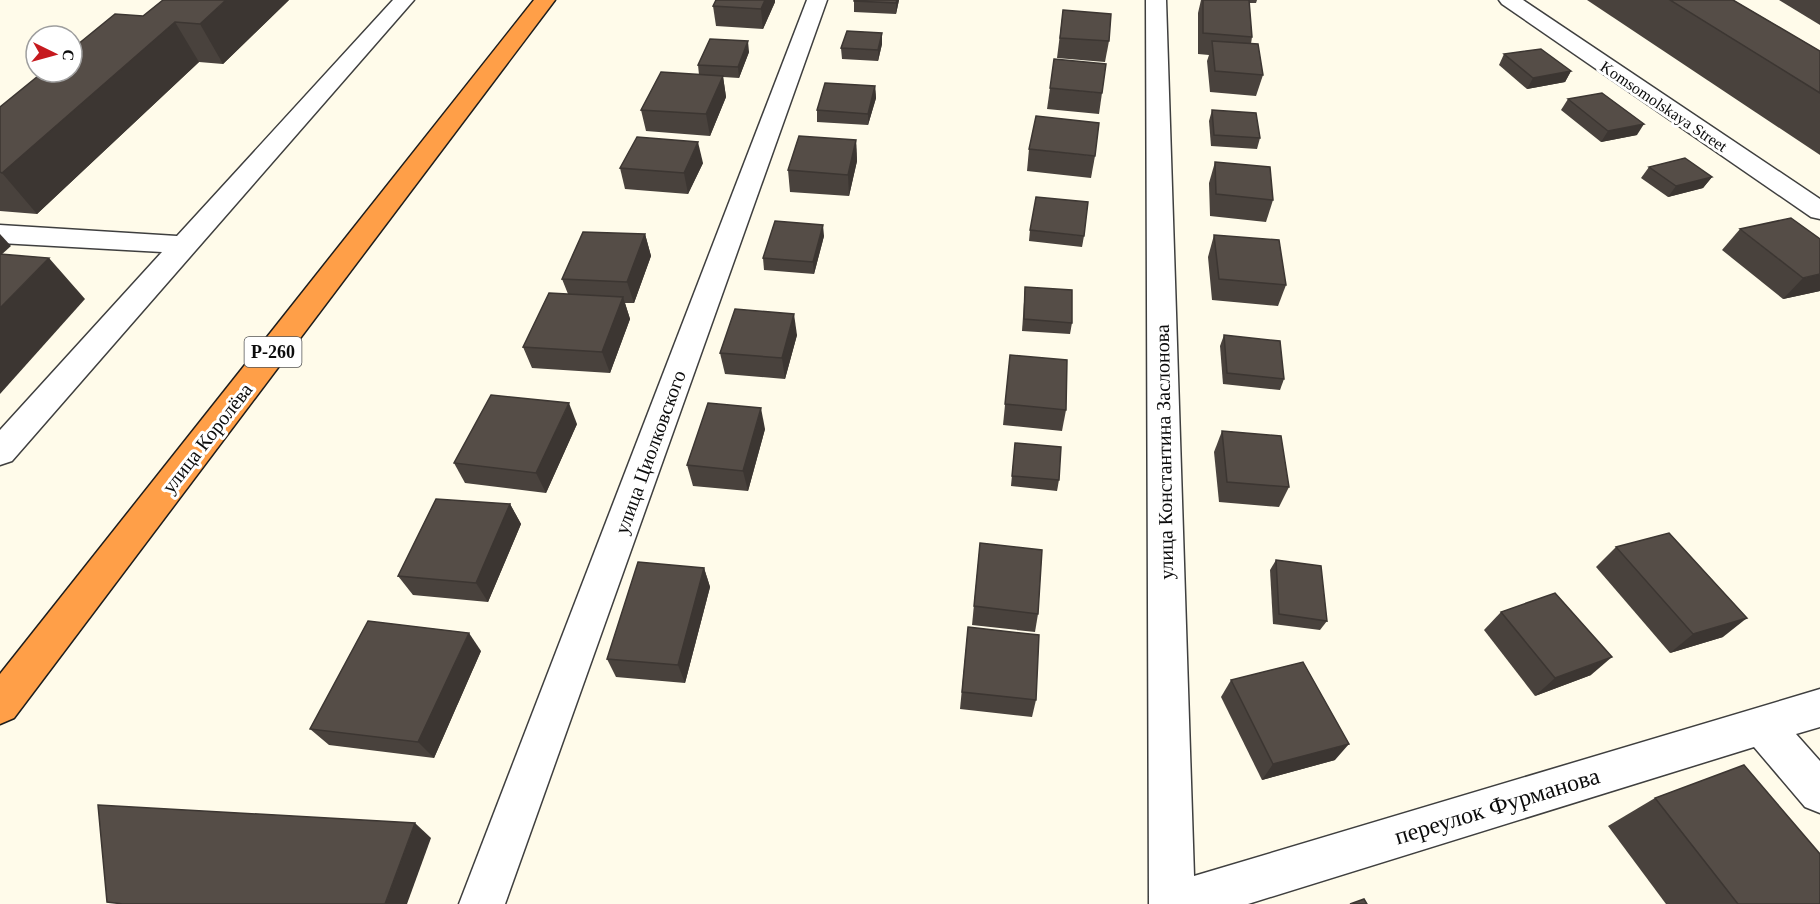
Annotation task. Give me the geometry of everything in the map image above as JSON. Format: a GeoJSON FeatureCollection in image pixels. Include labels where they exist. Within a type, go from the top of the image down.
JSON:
{"type":"FeatureCollection","features":[{"type":"Feature","properties":{"kind":"highway","name":"улица Королёва"},"geometry":{"type":"LineString","coordinates":[[0,705],[545,0]]}},
{"type":"Feature","properties":{"kind":"street"},"geometry":{"type":"LineString","coordinates":[[5,440],[185,245],[404,0]]}},
{"type":"Feature","properties":{"kind":"street","name":"улица Циолковского"},"geometry":{"type":"LineString","coordinates":[[482,904],[817,0]]}},
{"type":"Feature","properties":{"kind":"street","name":"улица Константина Заслонова"},"geometry":{"type":"LineString","coordinates":[[1156,0],[1173,904]]}},
{"type":"Feature","properties":{"kind":"street","name":"Komsomolskaya Street"},"geometry":{"type":"LineString","coordinates":[[1509,0],[1820,211]]}},
{"type":"Feature","properties":{"kind":"street"},"geometry":{"type":"LineString","coordinates":[[0,234],[185,245]]}},
{"type":"Feature","properties":{"kind":"street","name":"переулок Фурманова"},"geometry":{"type":"LineString","coordinates":[[1173,904],[1820,708]]}},
{"type":"Feature","properties":{"kind":"street"},"geometry":{"type":"LineString","coordinates":[[1762,726],[1820,792]]}},
{"type":"Feature","properties":{"kind":"building"},"geometry":{"type":"Polygon","coordinates":[[[163,0],[226,0],[200,24],[175,22],[2,173],[0,172],[0,107],[28,84],[84,84],[84,39],[115,14],[143,16],[163,0]]]}},
{"type":"Feature","properties":{"kind":"building"},"geometry":{"type":"Polygon","coordinates":[[[716,0],[765,0],[761,9],[713,6],[716,0]]]}},
{"type":"Feature","properties":{"kind":"building"},"geometry":{"type":"Polygon","coordinates":[[[854,0],[897,0],[896,3],[854,0]]]}},
{"type":"Feature","properties":{"kind":"building"},"geometry":{"type":"Polygon","coordinates":[[[1203,0],[1249,0],[1252,37],[1203,33],[1203,0]]]}},
{"type":"Feature","properties":{"kind":"building"},"geometry":{"type":"Polygon","coordinates":[[[1670,0],[1733,0],[1820,51],[1820,93],[1670,0]]]}},
{"type":"Feature","properties":{"kind":"building"},"geometry":{"type":"Polygon","coordinates":[[[1063,10],[1111,14],[1109,41],[1060,38],[1063,10]]]}},
{"type":"Feature","properties":{"kind":"building"},"geometry":{"type":"Polygon","coordinates":[[[847,31],[882,33],[878,50],[841,48],[847,31]]]}},
{"type":"Feature","properties":{"kind":"building"},"geometry":{"type":"Polygon","coordinates":[[[710,39],[748,41],[738,67],[698,65],[710,39]]]}},
{"type":"Feature","properties":{"kind":"building"},"geometry":{"type":"Polygon","coordinates":[[[1212,41],[1258,44],[1263,75],[1215,71],[1212,41]]]}},
{"type":"Feature","properties":{"kind":"building"},"geometry":{"type":"Polygon","coordinates":[[[1541,49],[1571,71],[1533,78],[1504,54],[1541,49]]]}},
{"type":"Feature","properties":{"kind":"building"},"geometry":{"type":"Polygon","coordinates":[[[1054,59],[1106,64],[1102,93],[1050,88],[1054,59]]]}},
{"type":"Feature","properties":{"kind":"building"},"geometry":{"type":"Polygon","coordinates":[[[661,72],[723,76],[706,114],[641,110],[661,72]]]}},
{"type":"Feature","properties":{"kind":"building"},"geometry":{"type":"Polygon","coordinates":[[[825,83],[875,86],[868,114],[817,110],[825,83]]]}},
{"type":"Feature","properties":{"kind":"building"},"geometry":{"type":"Polygon","coordinates":[[[1602,93],[1644,124],[1608,131],[1568,99],[1602,93]]]}},
{"type":"Feature","properties":{"kind":"building"},"geometry":{"type":"Polygon","coordinates":[[[1212,110],[1256,113],[1260,138],[1214,135],[1212,110]]]}},
{"type":"Feature","properties":{"kind":"building"},"geometry":{"type":"Polygon","coordinates":[[[1036,116],[1099,123],[1095,156],[1029,149],[1036,116]]]}},
{"type":"Feature","properties":{"kind":"building"},"geometry":{"type":"Polygon","coordinates":[[[799,136],[856,140],[848,175],[788,170],[799,136]]]}},
{"type":"Feature","properties":{"kind":"building"},"geometry":{"type":"Polygon","coordinates":[[[637,137],[698,142],[684,173],[620,168],[637,137]]]}},
{"type":"Feature","properties":{"kind":"building"},"geometry":{"type":"Polygon","coordinates":[[[1685,158],[1712,177],[1676,186],[1649,167],[1685,158]]]}},
{"type":"Feature","properties":{"kind":"building"},"geometry":{"type":"Polygon","coordinates":[[[1215,162],[1270,167],[1273,200],[1216,194],[1215,162]]]}},
{"type":"Feature","properties":{"kind":"building"},"geometry":{"type":"Polygon","coordinates":[[[1036,197],[1088,202],[1084,236],[1030,230],[1036,197]]]}},
{"type":"Feature","properties":{"kind":"building"},"geometry":{"type":"Polygon","coordinates":[[[1791,218],[1820,239],[1820,274],[1803,278],[1740,229],[1791,218]]]}},
{"type":"Feature","properties":{"kind":"building"},"geometry":{"type":"Polygon","coordinates":[[[775,221],[823,225],[813,262],[763,258],[775,221]]]}},
{"type":"Feature","properties":{"kind":"building"},"geometry":{"type":"Polygon","coordinates":[[[583,232],[645,234],[627,282],[562,279],[583,232]]]}},
{"type":"Feature","properties":{"kind":"building"},"geometry":{"type":"Polygon","coordinates":[[[1214,235],[1279,240],[1286,285],[1219,279],[1214,235]]]}},
{"type":"Feature","properties":{"kind":"building"},"geometry":{"type":"Polygon","coordinates":[[[0,254],[49,258],[0,308],[0,254]]]}},
{"type":"Feature","properties":{"kind":"building"},"geometry":{"type":"Polygon","coordinates":[[[1025,287],[1072,290],[1072,323],[1024,319],[1025,287]]]}},
{"type":"Feature","properties":{"kind":"building"},"geometry":{"type":"Polygon","coordinates":[[[549,293],[623,297],[602,352],[523,347],[549,293]]]}},
{"type":"Feature","properties":{"kind":"building"},"geometry":{"type":"Polygon","coordinates":[[[735,309],[794,314],[782,358],[720,353],[735,309]]]}},
{"type":"Feature","properties":{"kind":"building"},"geometry":{"type":"Polygon","coordinates":[[[1224,335],[1280,341],[1284,379],[1227,373],[1224,335]]]}},
{"type":"Feature","properties":{"kind":"building"},"geometry":{"type":"Polygon","coordinates":[[[1010,355],[1067,360],[1066,410],[1005,404],[1010,355]]]}},
{"type":"Feature","properties":{"kind":"building"},"geometry":{"type":"Polygon","coordinates":[[[491,395],[569,403],[536,473],[454,463],[491,395]]]}},
{"type":"Feature","properties":{"kind":"building"},"geometry":{"type":"Polygon","coordinates":[[[708,403],[761,408],[743,471],[687,465],[708,403]]]}},
{"type":"Feature","properties":{"kind":"building"},"geometry":{"type":"Polygon","coordinates":[[[1222,431],[1281,436],[1289,487],[1227,482],[1222,431]]]}},
{"type":"Feature","properties":{"kind":"building"},"geometry":{"type":"Polygon","coordinates":[[[1015,443],[1061,447],[1059,480],[1012,476],[1015,443]]]}},
{"type":"Feature","properties":{"kind":"building"},"geometry":{"type":"Polygon","coordinates":[[[436,499],[510,504],[476,583],[398,576],[436,499]]]}},
{"type":"Feature","properties":{"kind":"building"},"geometry":{"type":"Polygon","coordinates":[[[1669,533],[1747,618],[1693,634],[1616,547],[1669,533]]]}},
{"type":"Feature","properties":{"kind":"building"},"geometry":{"type":"Polygon","coordinates":[[[980,543],[1042,550],[1038,614],[974,606],[980,543]]]}},
{"type":"Feature","properties":{"kind":"building"},"geometry":{"type":"Polygon","coordinates":[[[1276,560],[1321,566],[1327,621],[1279,614],[1276,560]]]}},
{"type":"Feature","properties":{"kind":"building"},"geometry":{"type":"Polygon","coordinates":[[[638,562],[704,568],[678,665],[607,659],[638,562]]]}},
{"type":"Feature","properties":{"kind":"building"},"geometry":{"type":"Polygon","coordinates":[[[1555,593],[1612,657],[1555,678],[1501,612],[1555,593]]]}},
{"type":"Feature","properties":{"kind":"building"},"geometry":{"type":"Polygon","coordinates":[[[368,621],[469,633],[418,742],[310,729],[368,621]]]}},
{"type":"Feature","properties":{"kind":"building"},"geometry":{"type":"Polygon","coordinates":[[[968,627],[1039,635],[1036,700],[962,692],[968,627]]]}},
{"type":"Feature","properties":{"kind":"building"},"geometry":{"type":"Polygon","coordinates":[[[1303,662],[1349,744],[1273,764],[1231,680],[1303,662]]]}},
{"type":"Feature","properties":{"kind":"building"},"geometry":{"type":"Polygon","coordinates":[[[1744,765],[1820,854],[1820,904],[1738,904],[1655,798],[1744,765]]]}},
{"type":"Feature","properties":{"kind":"building"},"geometry":{"type":"Polygon","coordinates":[[[98,805],[415,823],[385,904],[123,904],[107,902],[98,805]]]}},
{"type":"Feature","properties":{"kind":"building"},"geometry":{"type":"Polygon","coordinates":[[[1364,899],[1367,904],[1350,904],[1364,899]]]}}]}
